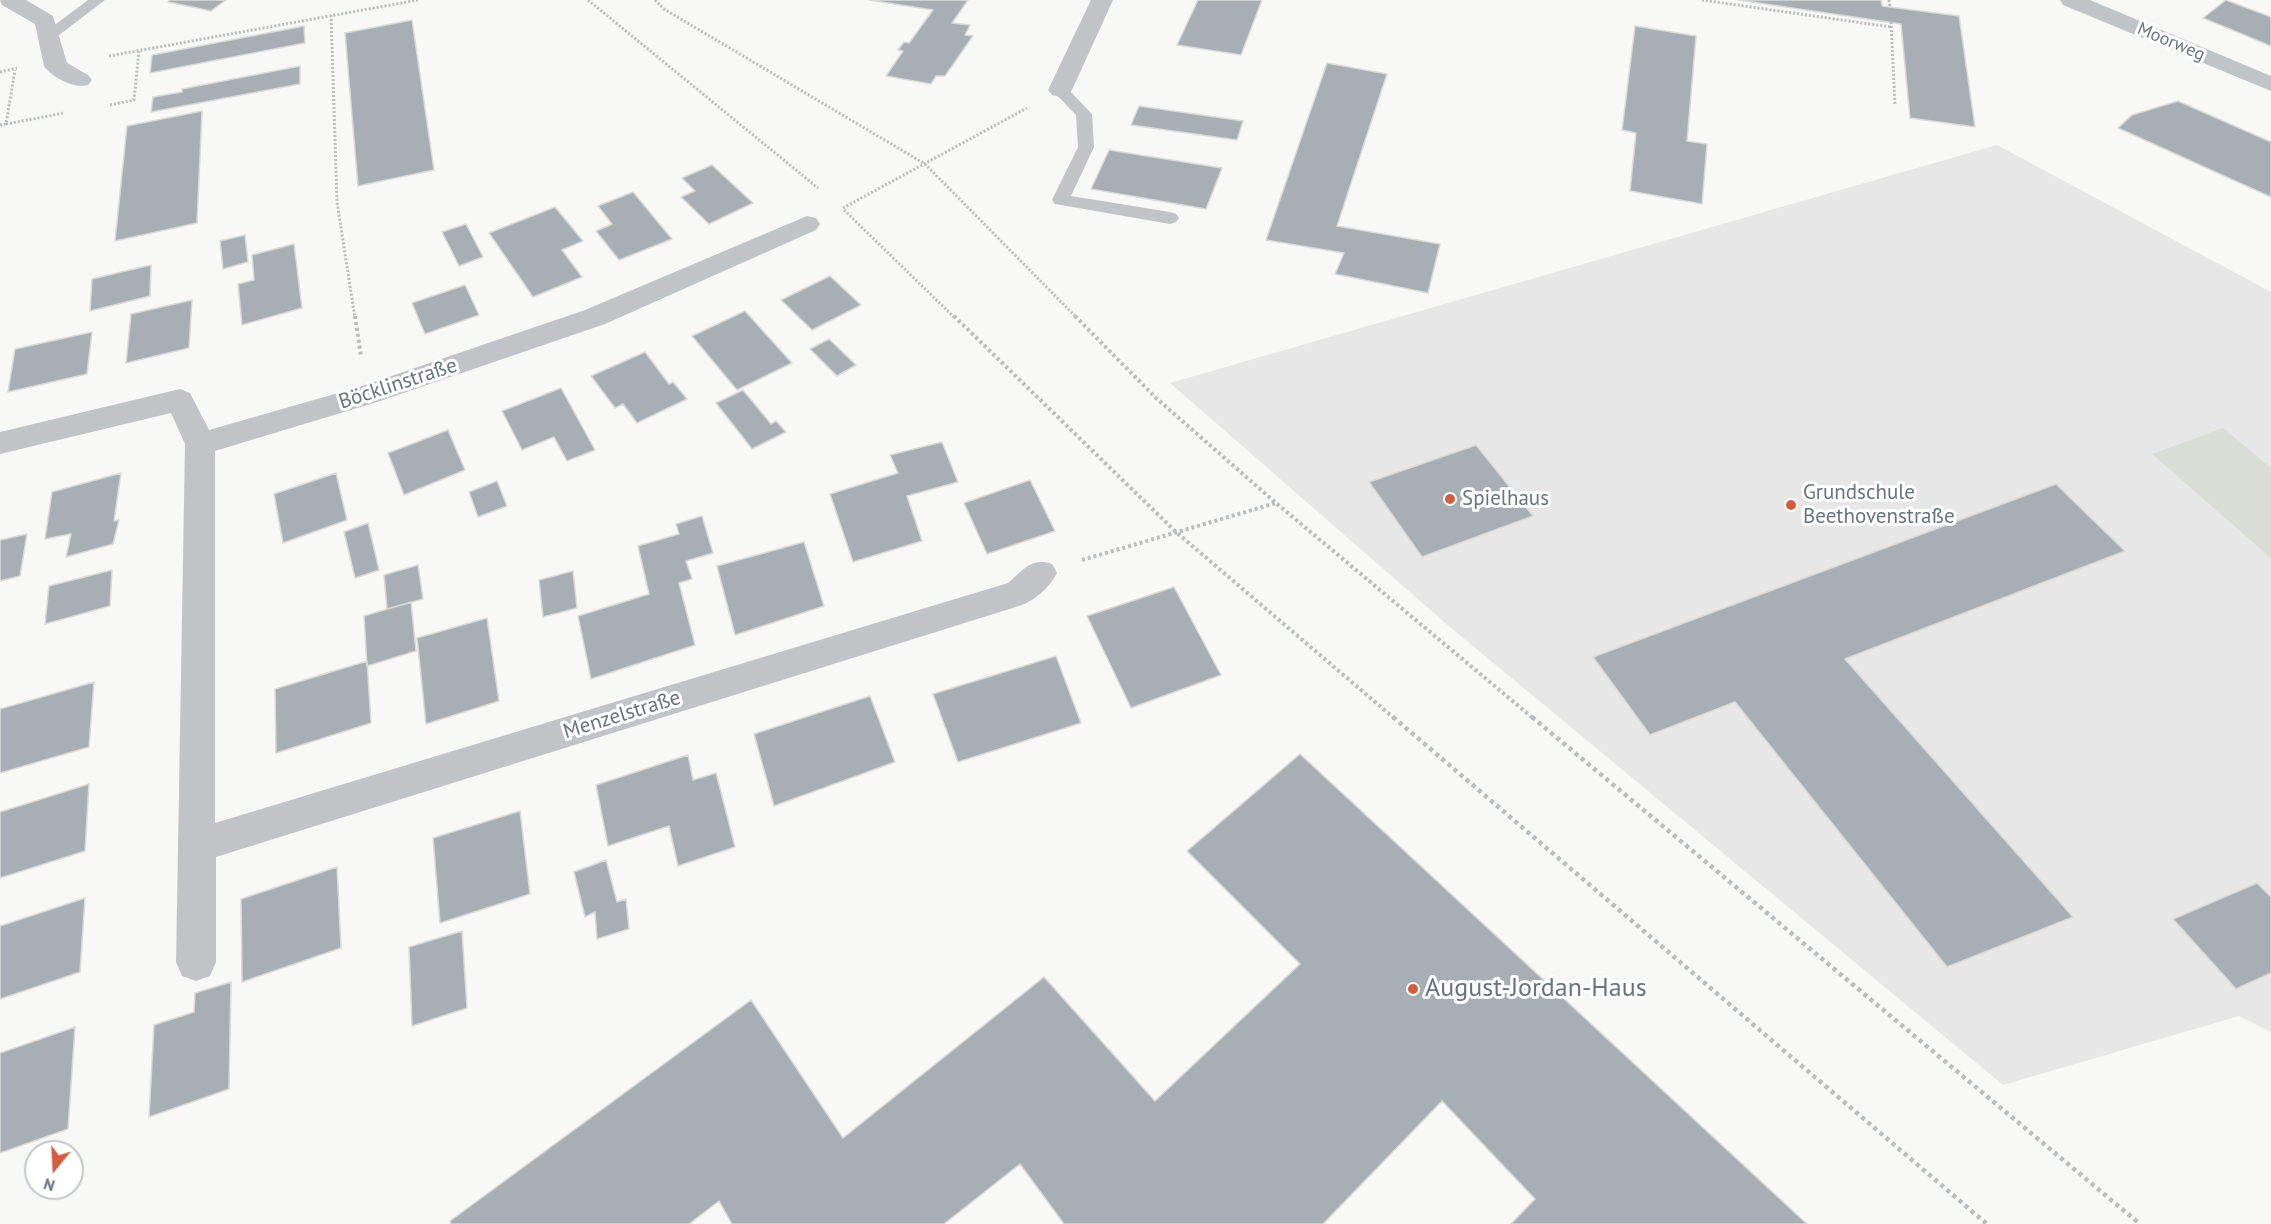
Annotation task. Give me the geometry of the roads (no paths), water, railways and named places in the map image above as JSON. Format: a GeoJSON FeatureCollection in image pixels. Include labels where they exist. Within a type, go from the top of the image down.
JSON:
{"type":"FeatureCollection","features":[{"type":"Feature","properties":{"kind":"street"},"geometry":{"type":"LineString","coordinates":[[10,0],[45,21],[56,66],[80,80]]}},
{"type":"Feature","properties":{"kind":"street"},"geometry":{"type":"LineString","coordinates":[[1060,90],[1102,0]]}},
{"type":"Feature","properties":{"kind":"street","name":"Moorweg"},"geometry":{"type":"LineString","coordinates":[[2071,0],[2271,84]]}},
{"type":"Feature","properties":{"kind":"street","name":"Böcklinstraße"},"geometry":{"type":"LineString","coordinates":[[200,444],[368,395],[595,317],[807,224]]}},
{"type":"Feature","properties":{"kind":"street"},"geometry":{"type":"LineString","coordinates":[[0,443],[180,400],[200,444],[196,962]]}},
{"type":"Feature","properties":{"kind":"street","name":"Menzelstraße"},"geometry":{"type":"LineString","coordinates":[[197,846],[1019,593],[1041,573]]}},
{"type":"Feature","properties":{"kind":"lane"},"geometry":{"type":"LineString","coordinates":[[49,36],[98,0]]}},
{"type":"Feature","properties":{"kind":"lane"},"geometry":{"type":"LineString","coordinates":[[1060,90],[1084,114],[1086,147],[1061,201],[1170,218]]}},
{"type":"Feature","properties":{"kind":"place","name":"Spielhaus"},"geometry":{"type":"Point","coordinates":[1450,499]}},
{"type":"Feature","properties":{"kind":"place","name":"Grundschule Beethovenstraße"},"geometry":{"type":"Point","coordinates":[1791,505]}},
{"type":"Feature","properties":{"kind":"place","name":"August-Jordan-Haus"},"geometry":{"type":"Point","coordinates":[1413,989]}}]}
